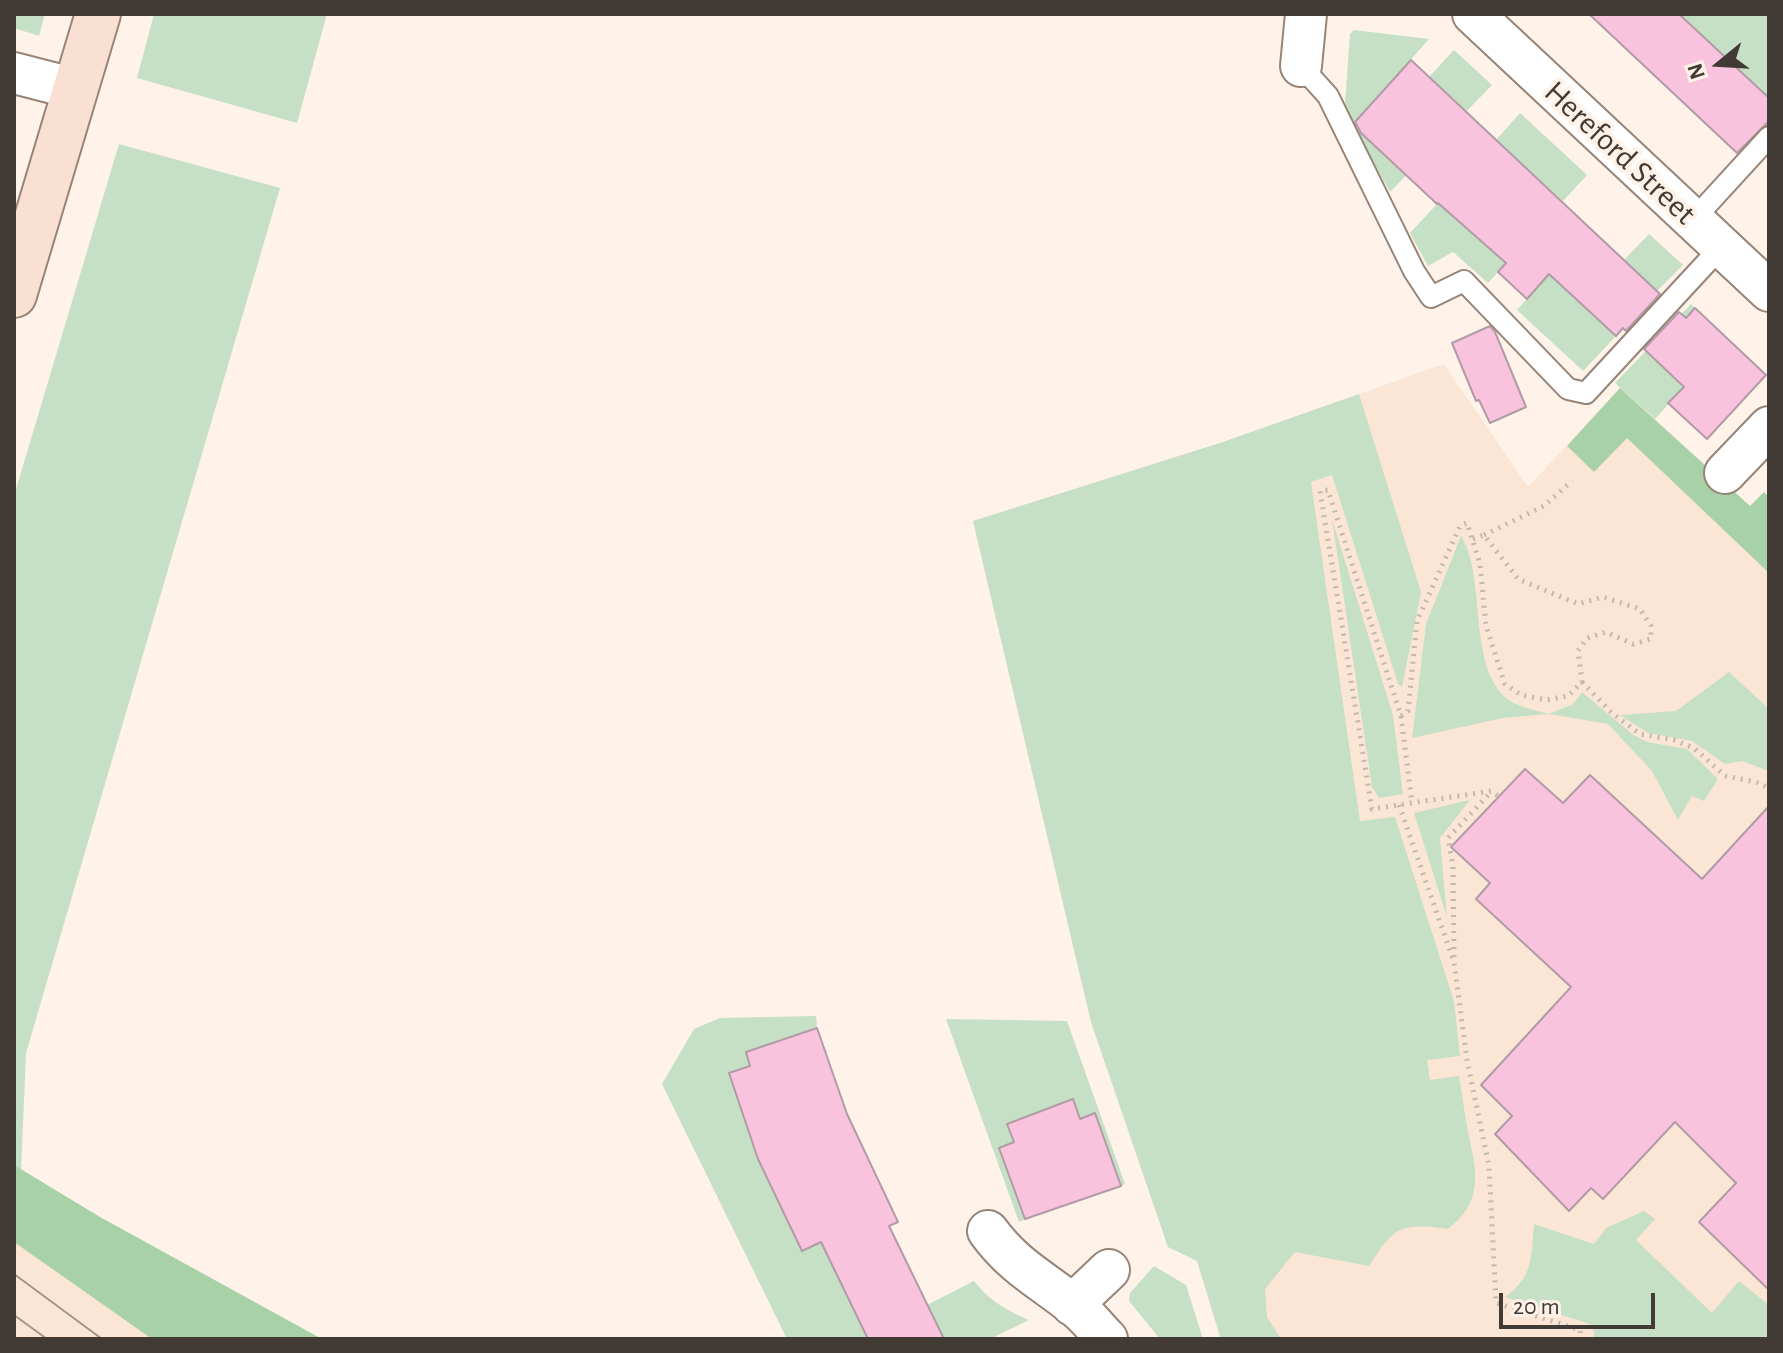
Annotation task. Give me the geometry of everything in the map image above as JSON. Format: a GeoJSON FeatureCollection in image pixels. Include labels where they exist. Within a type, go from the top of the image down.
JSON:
{"type":"FeatureCollection","features":[{"type":"Feature","properties":{"kind":"main road"},"geometry":{"type":"LineString","coordinates":[[14,295],[98,14]]}},
{"type":"Feature","properties":{"kind":"street"},"geometry":{"type":"LineString","coordinates":[[1301,66],[1306,14]]}},
{"type":"Feature","properties":{"kind":"street","name":"Hereford Street"},"geometry":{"type":"LineString","coordinates":[[1473,14],[1769,291]]}},
{"type":"Feature","properties":{"kind":"street"},"geometry":{"type":"LineString","coordinates":[[14,73],[76,89]]}},
{"type":"Feature","properties":{"kind":"street"},"geometry":{"type":"LineString","coordinates":[[1725,473],[1769,427]]}},
{"type":"Feature","properties":{"kind":"street"},"geometry":{"type":"LineString","coordinates":[[988,1231],[1022,1269],[1072,1305],[1107,1339]]}},
{"type":"Feature","properties":{"kind":"street"},"geometry":{"type":"LineString","coordinates":[[1072,1305],[1109,1270]]}},
{"type":"Feature","properties":{"kind":"lane"},"geometry":{"type":"LineString","coordinates":[[1301,66],[1328,96],[1414,271],[1431,297],[1464,281],[1568,389],[1586,393],[1707,233],[1769,137]]}},
{"type":"Feature","properties":{"kind":"path"},"geometry":{"type":"LineString","coordinates":[[1473,539],[1544,506],[1572,481]]}},
{"type":"Feature","properties":{"kind":"path"},"geometry":{"type":"LineString","coordinates":[[1412,803],[1401,716],[1328,490],[1320,491],[1372,809],[1399,805],[1491,791],[1500,797]]}},
{"type":"Feature","properties":{"kind":"path"},"geometry":{"type":"LineString","coordinates":[[1401,716],[1408,711],[1417,621],[1460,526],[1467,523],[1480,564],[1486,626],[1505,684],[1521,695],[1546,700],[1568,696],[1582,682]]}},
{"type":"Feature","properties":{"kind":"path"},"geometry":{"type":"LineString","coordinates":[[1484,535],[1518,579],[1578,604],[1603,597],[1640,609],[1651,626],[1651,639],[1633,644],[1606,632],[1587,638],[1578,651],[1582,682],[1612,713],[1640,734],[1674,740],[1694,748],[1725,776],[1769,788]]}},
{"type":"Feature","properties":{"kind":"path"},"geometry":{"type":"LineString","coordinates":[[1491,791],[1448,838],[1453,866],[1454,962],[1467,1060],[1489,1166],[1496,1303],[1580,1330],[1581,1339]]}},
{"type":"Feature","properties":{"kind":"path"},"geometry":{"type":"LineString","coordinates":[[1399,805],[1454,962]]}},
{"type":"Feature","properties":{"kind":"shaded area"},"geometry":{"type":"Polygon","coordinates":[[[1444,364],[1528,487],[1620,388],[1750,506],[1764,492],[1769,497],[1769,1336],[1758,1339],[1220,1339],[1197,1261],[1168,1247],[1091,1022],[973,521],[1220,443],[1444,364]]]}},
{"type":"Feature","properties":{"kind":"shaded area"},"geometry":{"type":"Polygon","coordinates":[[[14,1242],[152,1339],[14,1339],[14,1242]]]}},
{"type":"Feature","properties":{"kind":"green space"},"geometry":{"type":"Polygon","coordinates":[[[14,14],[45,14],[39,36],[14,28],[14,14]]]}},
{"type":"Feature","properties":{"kind":"green space"},"geometry":{"type":"Polygon","coordinates":[[[154,14],[327,14],[297,123],[137,78],[154,14]]]}},
{"type":"Feature","properties":{"kind":"green space"},"geometry":{"type":"Polygon","coordinates":[[[1679,14],[1769,14],[1769,98],[1679,14]]]}},
{"type":"Feature","properties":{"kind":"green space"},"geometry":{"type":"Polygon","coordinates":[[[1354,30],[1429,39],[1353,125],[1345,104],[1350,34],[1354,30]]]}},
{"type":"Feature","properties":{"kind":"green space"},"geometry":{"type":"Polygon","coordinates":[[[1454,50],[1492,85],[1466,112],[1429,77],[1454,50]]]}},
{"type":"Feature","properties":{"kind":"green space"},"geometry":{"type":"Polygon","coordinates":[[[1520,113],[1587,175],[1563,201],[1495,141],[1520,113]]]}},
{"type":"Feature","properties":{"kind":"green space"},"geometry":{"type":"Polygon","coordinates":[[[1353,125],[1390,161],[1424,157],[1390,192],[1353,125]]]}},
{"type":"Feature","properties":{"kind":"green space"},"geometry":{"type":"Polygon","coordinates":[[[119,144],[280,188],[26,1053],[21,1171],[14,1165],[14,496],[119,144]]]}},
{"type":"Feature","properties":{"kind":"green space"},"geometry":{"type":"Polygon","coordinates":[[[1438,203],[1521,247],[1488,283],[1453,252],[1428,266],[1410,233],[1438,203]]]}},
{"type":"Feature","properties":{"kind":"green space"},"geometry":{"type":"Polygon","coordinates":[[[1649,234],[1683,265],[1657,291],[1624,260],[1649,234]]]}},
{"type":"Feature","properties":{"kind":"green space"},"geometry":{"type":"Polygon","coordinates":[[[1549,274],[1616,336],[1583,371],[1517,310],[1549,274]]]}},
{"type":"Feature","properties":{"kind":"green space"},"geometry":{"type":"Polygon","coordinates":[[[1691,304],[1695,308],[1651,355],[1684,387],[1655,419],[1615,383],[1691,304]]]}},
{"type":"Feature","properties":{"kind":"green space"},"geometry":{"type":"Polygon","coordinates":[[[1620,388],[1750,506],[1764,492],[1769,497],[1769,573],[1627,438],[1594,472],[1567,446],[1620,388]]]}},
{"type":"Feature","properties":{"kind":"green space"},"geometry":{"type":"Polygon","coordinates":[[[1359,394],[1421,592],[1402,687],[1398,684],[1332,475],[1311,482],[1360,821],[1395,817],[1454,1001],[1460,1056],[1427,1060],[1430,1080],[1459,1076],[1475,1182],[1469,1206],[1448,1229],[1419,1227],[1400,1230],[1386,1242],[1369,1266],[1295,1252],[1265,1289],[1267,1317],[1281,1339],[1221,1339],[1197,1261],[1168,1247],[1091,1022],[973,521],[1220,443],[1359,394]]]}},
{"type":"Feature","properties":{"kind":"green space"},"geometry":{"type":"Polygon","coordinates":[[[1332,519],[1393,715],[1403,794],[1379,798],[1372,787],[1332,519]]]}},
{"type":"Feature","properties":{"kind":"green space"},"geometry":{"type":"Polygon","coordinates":[[[1461,536],[1474,576],[1483,650],[1489,672],[1499,690],[1514,703],[1549,714],[1503,718],[1412,738],[1426,624],[1461,536]]]}},
{"type":"Feature","properties":{"kind":"green space"},"geometry":{"type":"Polygon","coordinates":[[[1729,672],[1769,709],[1769,771],[1742,761],[1725,764],[1692,741],[1648,733],[1620,715],[1676,711],[1729,672]]]}},
{"type":"Feature","properties":{"kind":"green space"},"geometry":{"type":"Polygon","coordinates":[[[1582,692],[1632,734],[1647,742],[1687,749],[1718,779],[1704,801],[1692,796],[1678,820],[1652,771],[1608,724],[1549,714],[1573,704],[1582,692]]]}},
{"type":"Feature","properties":{"kind":"green space"},"geometry":{"type":"Polygon","coordinates":[[[1470,800],[1440,838],[1447,917],[1414,813],[1470,800]]]}},
{"type":"Feature","properties":{"kind":"green space"},"geometry":{"type":"Polygon","coordinates":[[[816,1016],[817,1028],[746,1052],[750,1066],[729,1074],[752,1139],[850,1124],[855,1131],[786,1164],[802,1250],[822,1242],[870,1249],[833,1268],[868,1339],[787,1339],[662,1084],[694,1029],[720,1018],[816,1016]]]}},
{"type":"Feature","properties":{"kind":"green space"},"geometry":{"type":"Polygon","coordinates":[[[946,1019],[1067,1021],[1125,1184],[1121,1186],[1095,1114],[1080,1119],[1072,1099],[1007,1124],[1014,1142],[999,1148],[1025,1219],[1019,1222],[946,1019]]]}},
{"type":"Feature","properties":{"kind":"green space"},"geometry":{"type":"Polygon","coordinates":[[[14,1165],[100,1217],[322,1339],[152,1339],[14,1242],[14,1165]]]}},
{"type":"Feature","properties":{"kind":"green space"},"geometry":{"type":"Polygon","coordinates":[[[1644,1211],[1655,1219],[1636,1240],[1712,1313],[1739,1281],[1769,1305],[1769,1336],[1758,1339],[1594,1339],[1593,1325],[1505,1297],[1526,1273],[1534,1224],[1594,1244],[1606,1228],[1644,1211]]]}},
{"type":"Feature","properties":{"kind":"green space"},"geometry":{"type":"Polygon","coordinates":[[[1154,1266],[1186,1285],[1203,1339],[1160,1339],[1129,1301],[1130,1293],[1154,1266]]]}},
{"type":"Feature","properties":{"kind":"green space"},"geometry":{"type":"Polygon","coordinates":[[[974,1281],[999,1304],[1029,1320],[990,1339],[944,1339],[927,1305],[974,1281]]]}},
{"type":"Feature","properties":{"kind":"building"},"geometry":{"type":"Polygon","coordinates":[[[1589,14],[1679,14],[1769,98],[1769,121],[1737,153],[1589,14]]]}},
{"type":"Feature","properties":{"kind":"building"},"geometry":{"type":"Polygon","coordinates":[[[1411,60],[1660,294],[1626,331],[1623,328],[1616,336],[1549,274],[1527,299],[1498,272],[1506,263],[1361,133],[1355,122],[1411,60]]]}},
{"type":"Feature","properties":{"kind":"building"},"geometry":{"type":"Polygon","coordinates":[[[1695,308],[1766,375],[1707,439],[1668,403],[1684,387],[1644,349],[1679,312],[1686,318],[1695,308]]]}},
{"type":"Feature","properties":{"kind":"building"},"geometry":{"type":"Polygon","coordinates":[[[1490,326],[1526,407],[1490,423],[1479,400],[1476,401],[1452,343],[1490,326]]]}},
{"type":"Feature","properties":{"kind":"building"},"geometry":{"type":"Polygon","coordinates":[[[1525,769],[1563,803],[1590,775],[1702,879],[1769,806],[1769,1290],[1699,1222],[1736,1183],[1675,1122],[1603,1199],[1591,1188],[1569,1211],[1495,1134],[1512,1116],[1481,1085],[1571,987],[1476,899],[1490,883],[1451,847],[1525,769]]]}},
{"type":"Feature","properties":{"kind":"building"},"geometry":{"type":"Polygon","coordinates":[[[817,1028],[847,1114],[898,1222],[889,1226],[944,1339],[868,1339],[821,1242],[802,1251],[758,1159],[729,1073],[750,1066],[746,1052],[817,1028]]]}},
{"type":"Feature","properties":{"kind":"building"},"geometry":{"type":"Polygon","coordinates":[[[1073,1099],[1080,1119],[1095,1113],[1121,1186],[1025,1219],[999,1148],[1014,1142],[1007,1124],[1073,1099]]]}},
{"type":"Feature","properties":{"kind":"tram line"},"geometry":{"type":"LineString","coordinates":[[14,1274],[102,1339]]}},
{"type":"Feature","properties":{"kind":"tram line"},"geometry":{"type":"LineString","coordinates":[[14,1315],[47,1339]]}}]}
